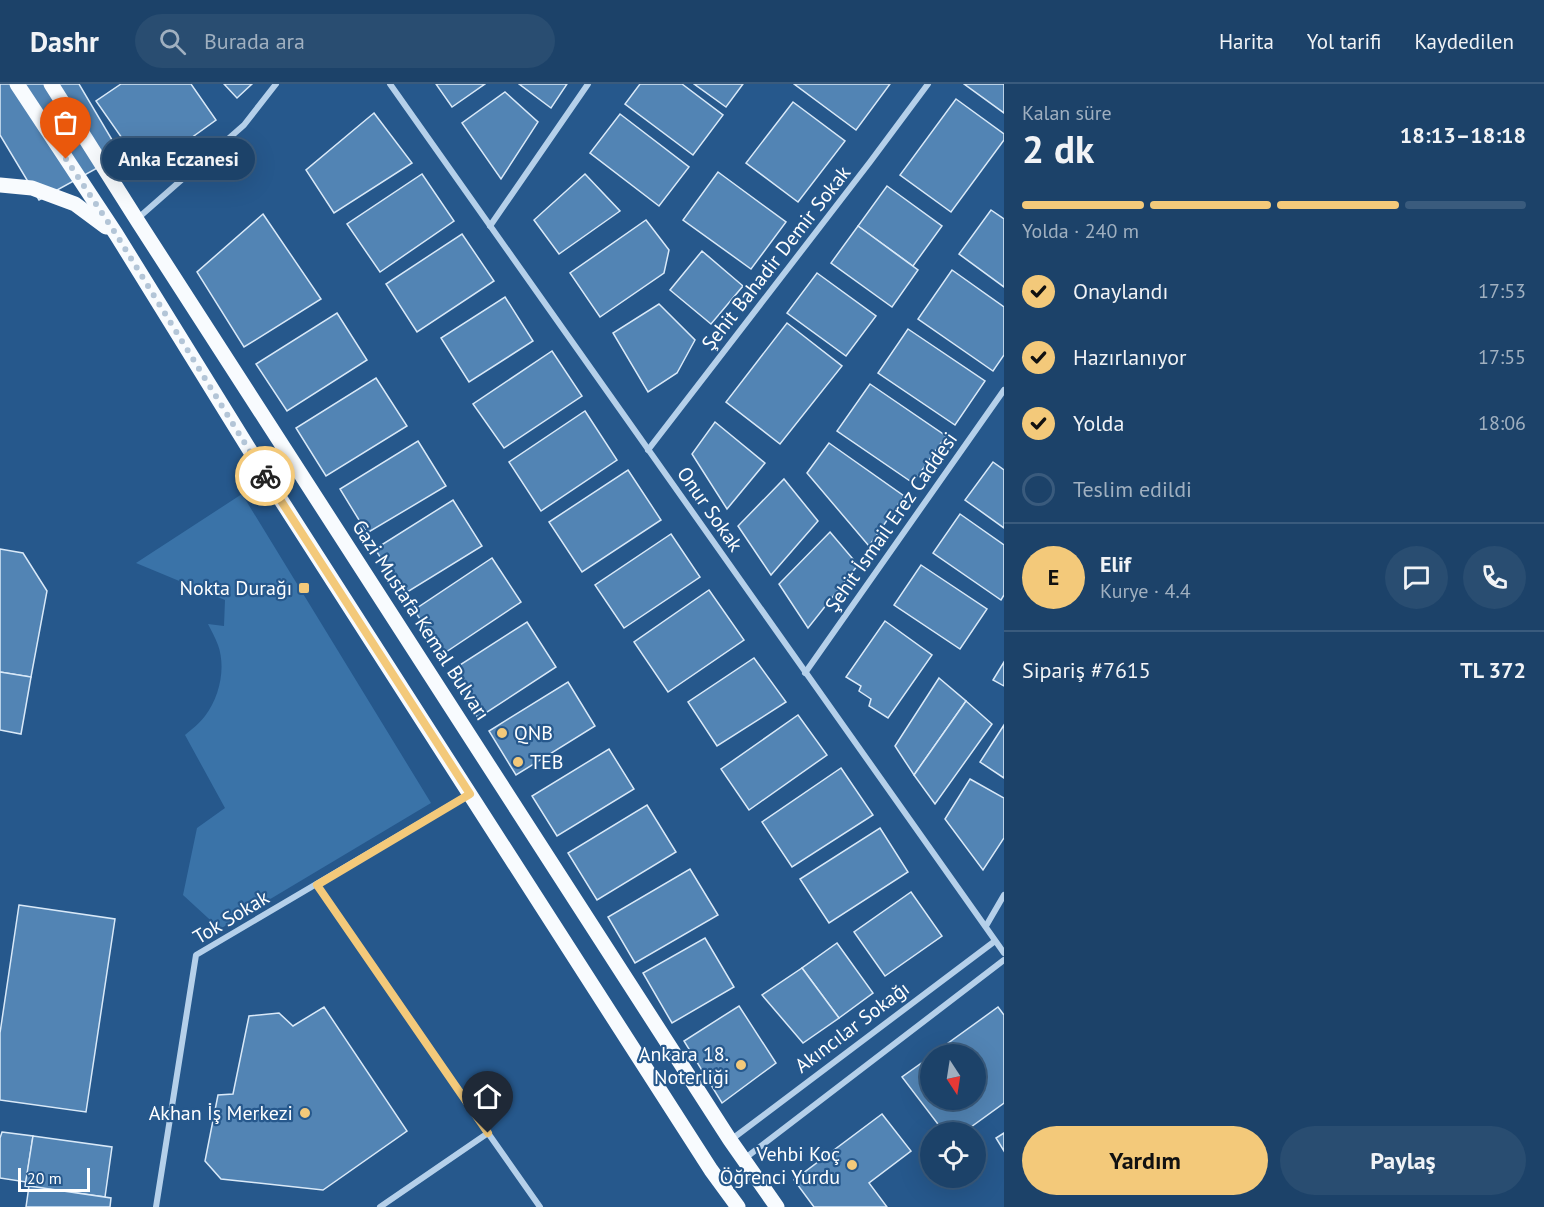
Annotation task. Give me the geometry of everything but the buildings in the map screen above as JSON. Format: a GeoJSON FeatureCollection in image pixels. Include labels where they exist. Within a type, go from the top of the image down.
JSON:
{"type":"FeatureCollection","features":[{"type":"Feature","properties":{"kind":"main road"},"geometry":{"type":"LineString","coordinates":[[17,84],[116,234],[272,486],[711,1170],[738,1207]]}},
{"type":"Feature","properties":{"kind":"main road","name":"Gazi Mustafa Kemal Bulvarı"},"geometry":{"type":"LineString","coordinates":[[51,84],[730,1140],[777,1207]]}},
{"type":"Feature","properties":{"kind":"main road"},"geometry":{"type":"LineString","coordinates":[[0,185],[32,188],[75,204],[116,234]]}},
{"type":"Feature","properties":{"kind":"street"},"geometry":{"type":"LineString","coordinates":[[137,220],[244,125],[276,84]]}},
{"type":"Feature","properties":{"kind":"street","name":"Onur Sokak"},"geometry":{"type":"LineString","coordinates":[[390,84],[1004,953]]}},
{"type":"Feature","properties":{"kind":"street"},"geometry":{"type":"LineString","coordinates":[[490,226],[588,84]]}},
{"type":"Feature","properties":{"kind":"street","name":"Şehit Bahadir Demir Sokak"},"geometry":{"type":"LineString","coordinates":[[648,450],[928,84]]}},
{"type":"Feature","properties":{"kind":"street","name":"Şehit İsmail Erez Caddesi"},"geometry":{"type":"LineString","coordinates":[[805,673],[1004,390]]}},
{"type":"Feature","properties":{"kind":"street","name":"Tok Sokak"},"geometry":{"type":"LineString","coordinates":[[156,1207],[196,955],[470,794]]}},
{"type":"Feature","properties":{"kind":"street"},"geometry":{"type":"LineString","coordinates":[[317,885],[540,1207]]}},
{"type":"Feature","properties":{"kind":"street"},"geometry":{"type":"LineString","coordinates":[[986,926],[1004,895]]}},
{"type":"Feature","properties":{"kind":"street","name":"Akıncılar Sokağı"},"geometry":{"type":"LineString","coordinates":[[730,1140],[995,941]]}},
{"type":"Feature","properties":{"kind":"street","name":"Akıncılar Sokağı"},"geometry":{"type":"LineString","coordinates":[[743,1160],[1004,960]]}},
{"type":"Feature","properties":{"kind":"street"},"geometry":{"type":"LineString","coordinates":[[380,1207],[488,1133]]}},
{"type":"Feature","properties":{"kind":"shaded area"},"geometry":{"type":"Polygon","coordinates":[[[242,494],[431,803],[220,929],[183,895],[197,828],[225,808],[185,735],[205,716],[218,691],[221,672],[220,654],[208,624],[224,626],[225,600],[136,563],[242,494]]]}},
{"type":"Feature","properties":{"kind":"way so far"},"geometry":{"type":"LineString","coordinates":[[66,159],[116,234],[265,476]]}},
{"type":"Feature","properties":{"kind":"place","name":"Anka Eczanesi"},"geometry":{"type":"Point","coordinates":[66,159]}},
{"type":"Feature","properties":{"kind":"place","name":"Nokta Durağı"},"geometry":{"type":"Point","coordinates":[304,588]}},
{"type":"Feature","properties":{"kind":"place","name":"QNB"},"geometry":{"type":"Point","coordinates":[502,733]}},
{"type":"Feature","properties":{"kind":"place","name":"TEB"},"geometry":{"type":"Point","coordinates":[518,762]}},
{"type":"Feature","properties":{"kind":"place","name":"Ankara 18. Noterliği"},"geometry":{"type":"Point","coordinates":[741,1065]}},
{"type":"Feature","properties":{"kind":"place","name":"Akhan İş Merkezi"},"geometry":{"type":"Point","coordinates":[305,1113]}},
{"type":"Feature","properties":{"kind":"place","name":"Vehbi Koç Öğrenci Yurdu"},"geometry":{"type":"Point","coordinates":[852,1165]}},
{"type":"Feature","properties":{"kind":"route"},"geometry":{"type":"LineString","coordinates":[[265,476],[470,794],[317,885],[488,1133]]}}]}
